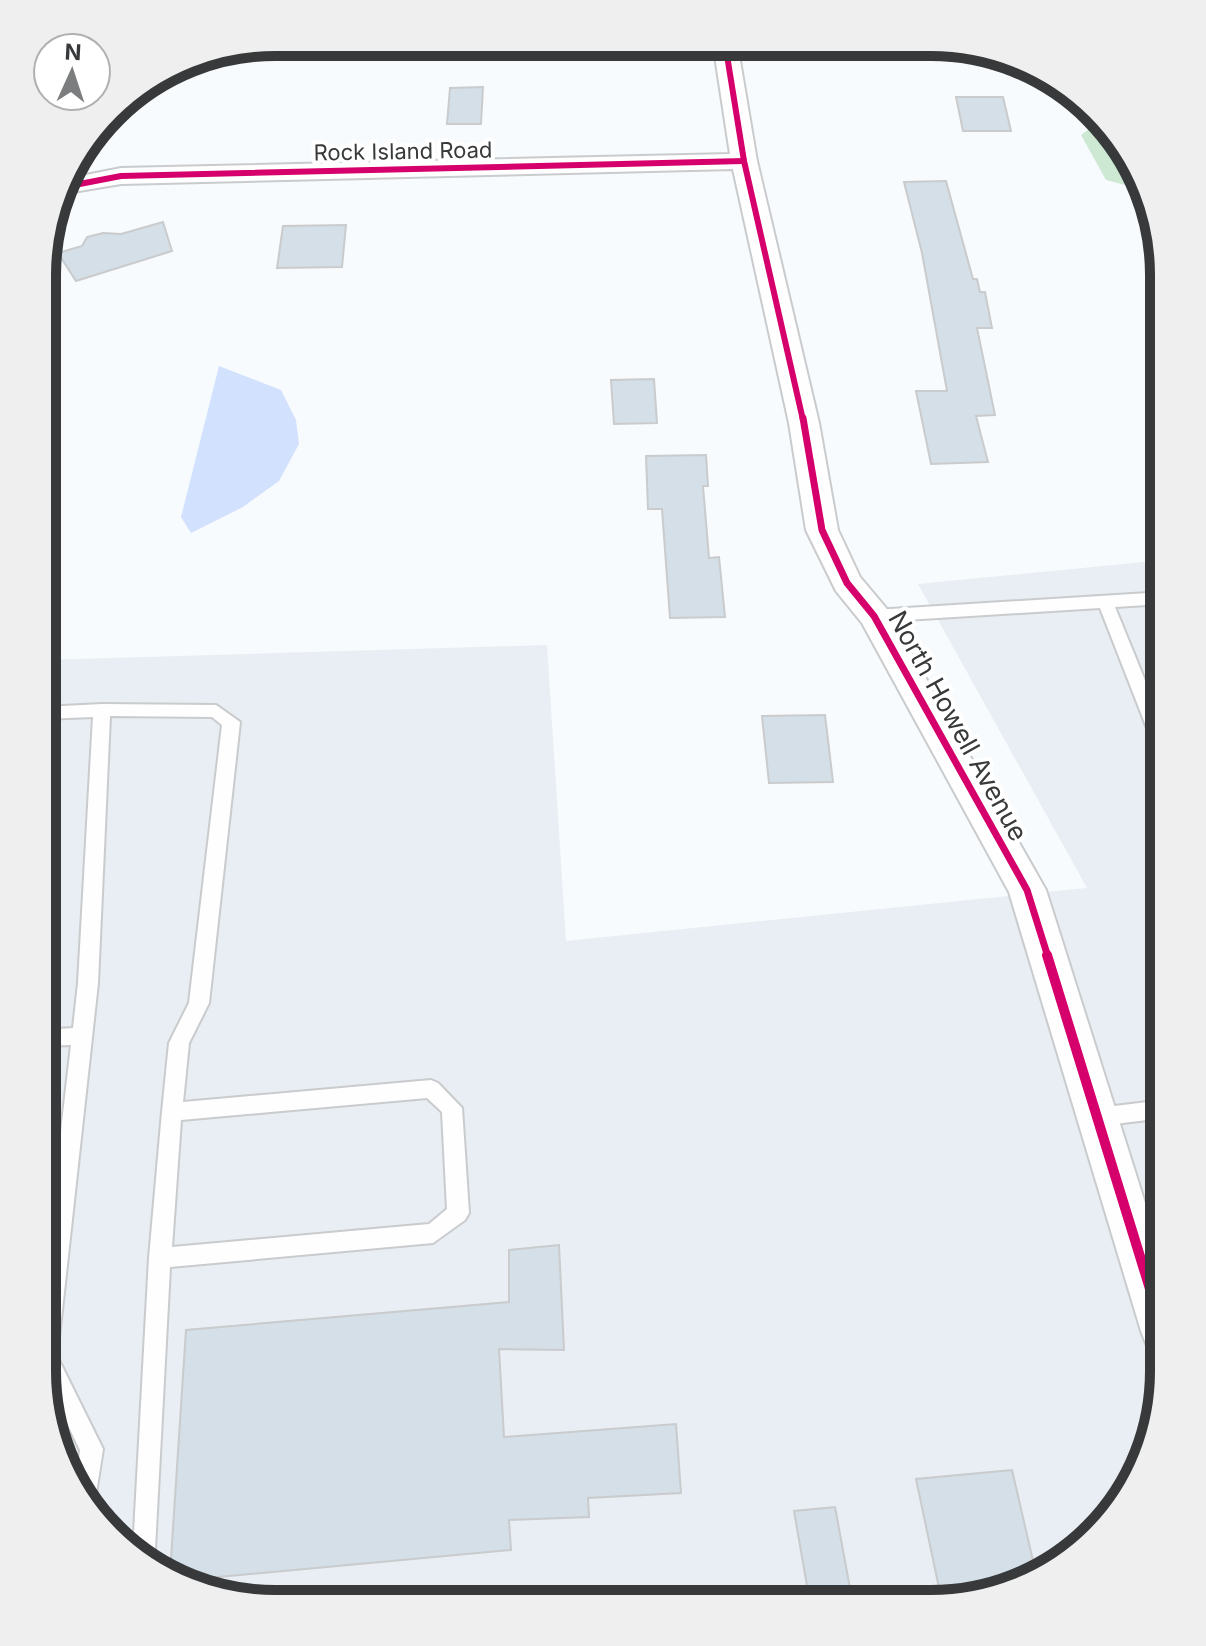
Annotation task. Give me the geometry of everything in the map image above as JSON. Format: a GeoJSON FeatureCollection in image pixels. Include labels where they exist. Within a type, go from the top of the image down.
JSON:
{"type":"FeatureCollection","features":[{"type":"Feature","properties":{"kind":"street","name":"North Howell Avenue"},"geometry":{"type":"LineString","coordinates":[[727,56],[744,161],[804,423],[822,530],[847,583],[874,616],[1027,890],[1150,1288]]}},
{"type":"Feature","properties":{"kind":"street","name":"Rock Island Road"},"geometry":{"type":"LineString","coordinates":[[76,185],[121,176],[744,161]]}},
{"type":"Feature","properties":{"kind":"lane"},"geometry":{"type":"LineString","coordinates":[[874,616],[1150,599]]}},
{"type":"Feature","properties":{"kind":"lane"},"geometry":{"type":"LineString","coordinates":[[1105,601],[1150,714]]}},
{"type":"Feature","properties":{"kind":"lane"},"geometry":{"type":"LineString","coordinates":[[56,1265],[88,983],[102,710]]}},
{"type":"Feature","properties":{"kind":"lane"},"geometry":{"type":"LineString","coordinates":[[56,712],[216,711],[231,722],[199,1003],[179,1043],[160,1258],[145,1547]]}},
{"type":"Feature","properties":{"kind":"lane"},"geometry":{"type":"LineString","coordinates":[[56,1037],[81,1036]]}},
{"type":"Feature","properties":{"kind":"lane"},"geometry":{"type":"LineString","coordinates":[[160,1258],[433,1233],[458,1213],[452,1108],[431,1089],[172,1112]]}},
{"type":"Feature","properties":{"kind":"lane"},"geometry":{"type":"LineString","coordinates":[[1098,1117],[1150,1111]]}},
{"type":"Feature","properties":{"kind":"lane"},"geometry":{"type":"LineString","coordinates":[[56,1377],[92,1449],[88,1484]]}},
{"type":"Feature","properties":{"kind":"shaded area"},"geometry":{"type":"Polygon","coordinates":[[[1150,561],[1150,1386],[1138,1442],[1113,1493],[1096,1515],[1053,1553],[1015,1573],[988,1583],[931,1590],[275,1590],[218,1583],[165,1561],[142,1545],[110,1515],[79,1468],[60,1414],[56,1386],[56,660],[547,645],[566,941],[1087,888],[918,584],[1150,561]]]}},
{"type":"Feature","properties":{"kind":"green space"},"geometry":{"type":"Polygon","coordinates":[[[1092,127],[1096,131],[1113,153],[1131,186],[1106,180],[1081,135],[1092,127]]]}},
{"type":"Feature","properties":{"kind":"water"},"geometry":{"type":"Polygon","coordinates":[[[219,366],[281,390],[296,420],[299,444],[279,481],[243,507],[191,533],[181,517],[219,366]]]}},
{"type":"Feature","properties":{"kind":"building"},"geometry":{"type":"Polygon","coordinates":[[[483,87],[481,124],[447,124],[450,88],[483,87]]]}},
{"type":"Feature","properties":{"kind":"building"},"geometry":{"type":"Polygon","coordinates":[[[956,97],[1003,97],[1011,131],[963,131],[956,97]]]}},
{"type":"Feature","properties":{"kind":"building"},"geometry":{"type":"Polygon","coordinates":[[[946,181],[973,279],[977,279],[980,292],[985,292],[992,328],[977,328],[995,415],[976,416],[988,462],[931,464],[916,391],[947,391],[922,253],[904,182],[946,181]]]}},
{"type":"Feature","properties":{"kind":"building"},"geometry":{"type":"Polygon","coordinates":[[[163,222],[172,251],[76,281],[58,253],[82,246],[87,237],[103,233],[121,234],[163,222]]]}},
{"type":"Feature","properties":{"kind":"building"},"geometry":{"type":"Polygon","coordinates":[[[346,225],[342,267],[277,268],[283,226],[346,225]]]}},
{"type":"Feature","properties":{"kind":"building"},"geometry":{"type":"Polygon","coordinates":[[[654,379],[657,423],[614,424],[611,380],[654,379]]]}},
{"type":"Feature","properties":{"kind":"building"},"geometry":{"type":"Polygon","coordinates":[[[706,455],[708,486],[703,486],[709,558],[719,557],[725,617],[670,618],[662,509],[648,509],[646,456],[706,455]]]}},
{"type":"Feature","properties":{"kind":"building"},"geometry":{"type":"Polygon","coordinates":[[[825,715],[833,782],[769,783],[762,716],[825,715]]]}},
{"type":"Feature","properties":{"kind":"building"},"geometry":{"type":"Polygon","coordinates":[[[559,1245],[564,1350],[499,1349],[504,1437],[676,1424],[681,1493],[588,1498],[589,1517],[509,1520],[511,1550],[205,1578],[171,1564],[186,1330],[509,1302],[509,1250],[559,1245]]]}},
{"type":"Feature","properties":{"kind":"building"},"geometry":{"type":"Polygon","coordinates":[[[1012,1470],[1034,1564],[988,1583],[939,1589],[916,1479],[1012,1470]]]}},
{"type":"Feature","properties":{"kind":"building"},"geometry":{"type":"Polygon","coordinates":[[[835,1507],[850,1590],[808,1590],[794,1511],[835,1507]]]}},
{"type":"Feature","properties":{"kind":"cycle path"},"geometry":{"type":"LineString","coordinates":[[727,56],[744,161],[804,423],[822,530],[847,583],[874,616],[1027,890],[1150,1289]]}},
{"type":"Feature","properties":{"kind":"cycle path"},"geometry":{"type":"LineString","coordinates":[[76,185],[121,176],[744,161]]}}]}
